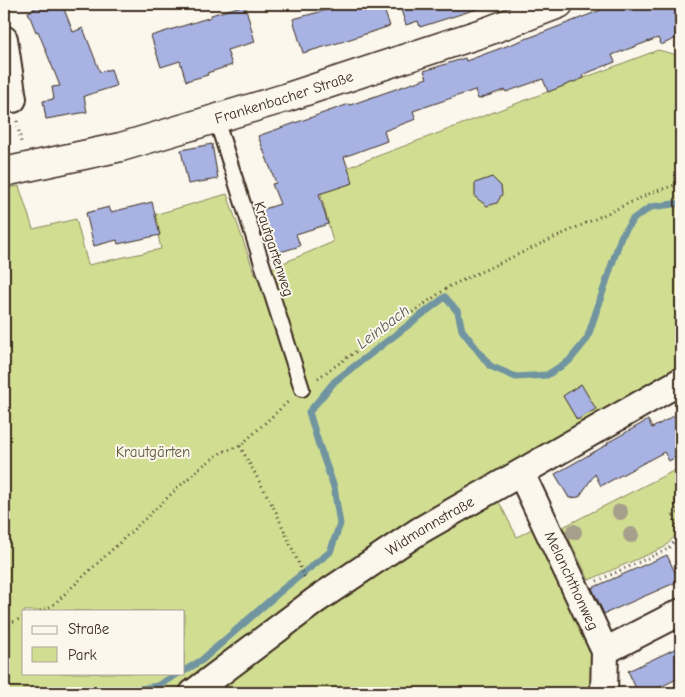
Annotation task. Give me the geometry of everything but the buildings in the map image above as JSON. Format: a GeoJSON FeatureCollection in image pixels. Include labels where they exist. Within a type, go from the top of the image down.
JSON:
{"type":"FeatureCollection","features":[{"type":"Feature","properties":{"kind":"main road","name":"Frankenbacher Straße"},"geometry":{"type":"LineString","coordinates":[[14,170],[121,147],[285,98],[488,31],[559,4]]}},
{"type":"Feature","properties":{"kind":"street"},"geometry":{"type":"LineString","coordinates":[[4,38],[13,99]]}},
{"type":"Feature","properties":{"kind":"street","name":"Widmannstraße"},"geometry":{"type":"LineString","coordinates":[[193,693],[324,594],[419,531],[681,381]]}},
{"type":"Feature","properties":{"kind":"street","name":"Melanchthonweg"},"geometry":{"type":"LineString","coordinates":[[520,473],[605,651],[604,693]]}},
{"type":"Feature","properties":{"kind":"street"},"geometry":{"type":"LineString","coordinates":[[605,651],[681,612]]}},
{"type":"Feature","properties":{"kind":"lane","name":"Krautgartenweg"},"geometry":{"type":"LineString","coordinates":[[216,119],[302,389]]}},
{"type":"Feature","properties":{"kind":"path"},"geometry":{"type":"LineString","coordinates":[[13,99],[14,170]]}},
{"type":"Feature","properties":{"kind":"path"},"geometry":{"type":"LineString","coordinates":[[42,610],[52,606],[198,469],[222,452],[240,446],[302,389],[450,286],[651,193],[681,183]]}},
{"type":"Feature","properties":{"kind":"path"},"geometry":{"type":"LineString","coordinates":[[240,446],[276,512],[305,579]]}},
{"type":"Feature","properties":{"kind":"path"},"geometry":{"type":"LineString","coordinates":[[576,591],[668,549],[681,535],[673,516],[679,512],[674,502],[681,499]]}},
{"type":"Feature","properties":{"kind":"path"},"geometry":{"type":"LineString","coordinates":[[4,626],[22,618]]}},
{"type":"Feature","properties":{"kind":"green space","name":"Krautgärten"},"geometry":{"type":"Polygon","coordinates":[[[658,50],[681,56],[681,370],[495,494],[517,537],[541,524],[600,652],[599,693],[4,693],[4,189],[19,186],[33,229],[76,219],[88,265],[161,249],[154,215],[227,194],[255,275],[333,242],[317,179],[658,50]]]}},
{"type":"Feature","properties":{"kind":"green space"},"geometry":{"type":"Polygon","coordinates":[[[681,467],[681,529],[665,547],[589,580],[563,527],[681,467]]]}},
{"type":"Feature","properties":{"kind":"waterway","name":"Leinbach"},"geometry":{"type":"LineString","coordinates":[[185,670],[202,660],[283,589],[330,552],[340,524],[334,487],[309,412],[335,381],[445,297],[458,312],[462,330],[490,366],[516,377],[547,375],[569,361],[587,339],[621,237],[633,219],[651,207],[681,203]]}},
{"type":"Feature","properties":{"kind":"waterway","name":"Leinbach"},"geometry":{"type":"LineString","coordinates":[[120,693],[157,686],[177,674]]}}]}
